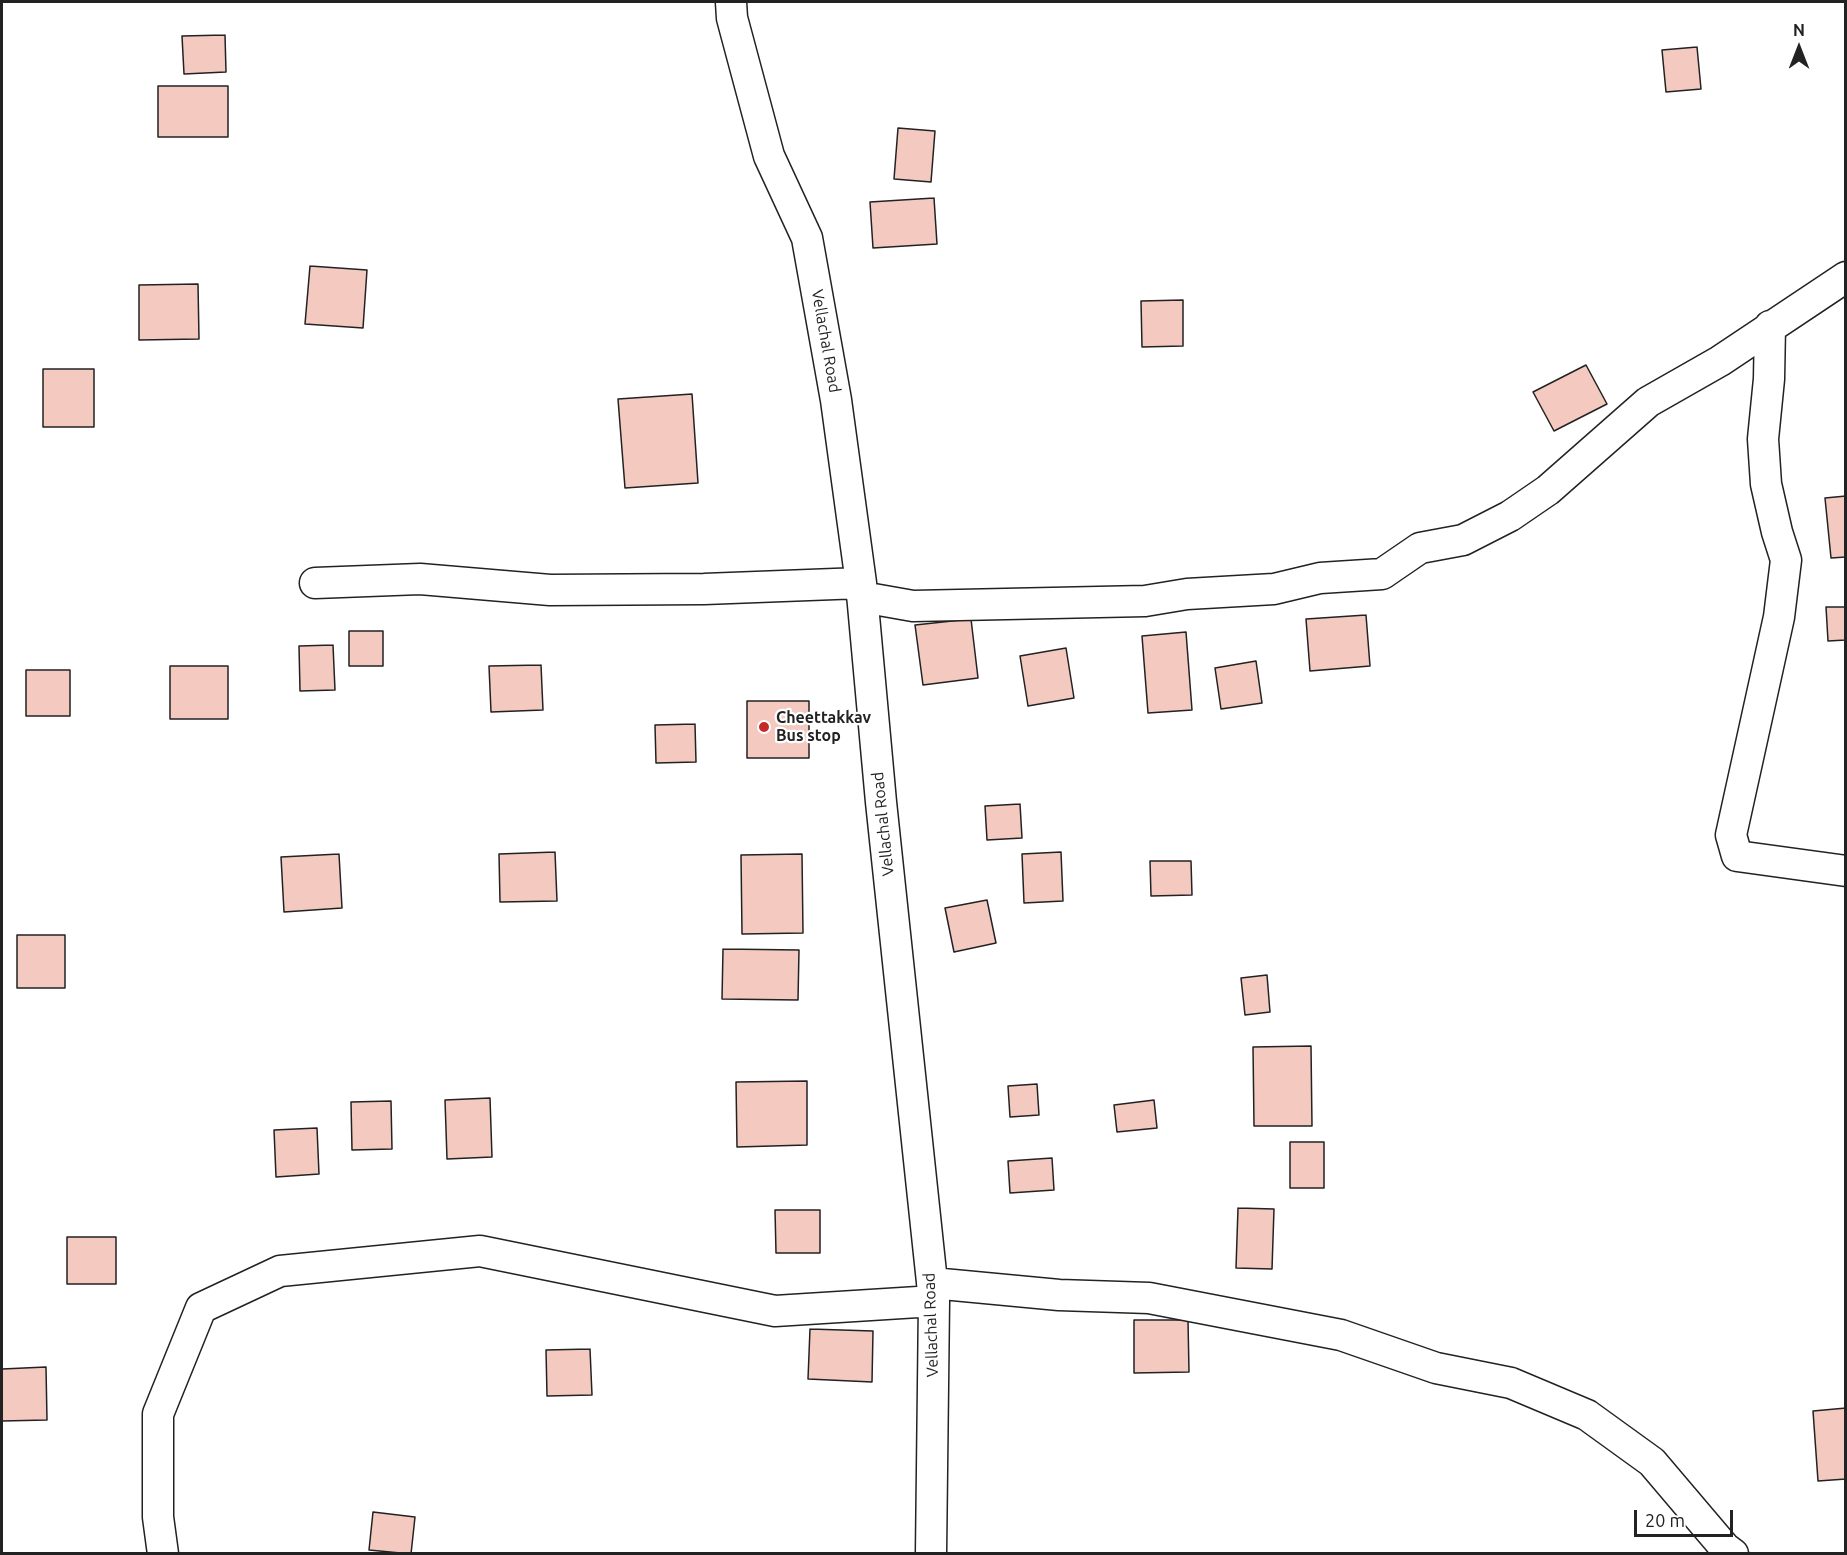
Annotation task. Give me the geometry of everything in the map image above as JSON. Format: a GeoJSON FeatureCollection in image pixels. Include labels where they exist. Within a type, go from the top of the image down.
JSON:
{"type":"FeatureCollection","features":[{"type":"Feature","properties":{"kind":"street","name":"Vellachal Road"},"geometry":{"type":"LineString","coordinates":[[730,2],[732,18],[769,156],[807,238],[836,400],[862,590],[881,802],[933,1292],[931,1554]]}},
{"type":"Feature","properties":{"kind":"street"},"geometry":{"type":"LineString","coordinates":[[315,584],[420,579],[550,590],[862,590],[913,606],[1145,601],[1187,594],[1274,590],[1320,578],[1382,574],[1420,548],[1464,540],[1510,516],[1548,490],[1648,402],[1720,361],[1845,277]]}},
{"type":"Feature","properties":{"kind":"street"},"geometry":{"type":"LineString","coordinates":[[1770,326],[1769,379],[1763,438],[1766,484],[1786,560],[1779,617],[1731,835],[1737,856],[1845,870]]}},
{"type":"Feature","properties":{"kind":"street"},"geometry":{"type":"LineString","coordinates":[[163,1554],[158,1517],[158,1414],[201,1308],[280,1271],[480,1251],[775,1311],[933,1292],[1149,1298],[1341,1335],[1436,1368],[1511,1383],[1587,1415],[1652,1462],[1725,1548],[1733,1554]]}},
{"type":"Feature","properties":{"kind":"building"},"geometry":{"type":"Polygon","coordinates":[[[225,35],[226,72],[184,74],[182,36],[225,35]]]}},
{"type":"Feature","properties":{"kind":"building"},"geometry":{"type":"Polygon","coordinates":[[[1697,47],[1701,89],[1666,92],[1662,50],[1697,47]]]}},
{"type":"Feature","properties":{"kind":"building"},"geometry":{"type":"Polygon","coordinates":[[[158,86],[228,86],[228,137],[158,137],[158,86]]]}},
{"type":"Feature","properties":{"kind":"building"},"geometry":{"type":"Polygon","coordinates":[[[898,128],[935,131],[931,182],[894,179],[898,128]]]}},
{"type":"Feature","properties":{"kind":"building"},"geometry":{"type":"Polygon","coordinates":[[[934,198],[937,244],[873,248],[870,202],[934,198]]]}},
{"type":"Feature","properties":{"kind":"building"},"geometry":{"type":"Polygon","coordinates":[[[310,266],[367,270],[363,328],[305,324],[310,266]]]}},
{"type":"Feature","properties":{"kind":"building"},"geometry":{"type":"Polygon","coordinates":[[[198,284],[199,339],[139,340],[139,285],[198,284]]]}},
{"type":"Feature","properties":{"kind":"building"},"geometry":{"type":"Polygon","coordinates":[[[1183,300],[1183,346],[1142,347],[1141,301],[1183,300]]]}},
{"type":"Feature","properties":{"kind":"building"},"geometry":{"type":"Polygon","coordinates":[[[1586,365],[1607,404],[1554,431],[1533,392],[1586,365]]]}},
{"type":"Feature","properties":{"kind":"building"},"geometry":{"type":"Polygon","coordinates":[[[43,369],[94,369],[94,427],[43,427],[43,369]]]}},
{"type":"Feature","properties":{"kind":"building"},"geometry":{"type":"Polygon","coordinates":[[[692,394],[698,483],[625,488],[618,399],[692,394]]]}},
{"type":"Feature","properties":{"kind":"building"},"geometry":{"type":"Polygon","coordinates":[[[1846,496],[1846,557],[1831,558],[1825,498],[1846,496]]]}},
{"type":"Feature","properties":{"kind":"building"},"geometry":{"type":"Polygon","coordinates":[[[1826,607],[1846,607],[1846,640],[1828,641],[1826,607]]]}},
{"type":"Feature","properties":{"kind":"building"},"geometry":{"type":"Polygon","coordinates":[[[1366,615],[1370,666],[1310,671],[1306,619],[1366,615]]]}},
{"type":"Feature","properties":{"kind":"building"},"geometry":{"type":"Polygon","coordinates":[[[971,619],[978,678],[923,685],[915,625],[971,619]]]}},
{"type":"Feature","properties":{"kind":"building"},"geometry":{"type":"Polygon","coordinates":[[[349,631],[383,631],[383,666],[349,666],[349,631]]]}},
{"type":"Feature","properties":{"kind":"building"},"geometry":{"type":"Polygon","coordinates":[[[1186,632],[1192,710],[1148,713],[1142,636],[1186,632]]]}},
{"type":"Feature","properties":{"kind":"building"},"geometry":{"type":"Polygon","coordinates":[[[333,645],[335,690],[300,691],[299,646],[333,645]]]}},
{"type":"Feature","properties":{"kind":"building"},"geometry":{"type":"Polygon","coordinates":[[[1066,648],[1074,698],[1028,706],[1020,656],[1066,648]]]}},
{"type":"Feature","properties":{"kind":"building"},"geometry":{"type":"Polygon","coordinates":[[[1256,661],[1262,703],[1221,709],[1215,668],[1256,661]]]}},
{"type":"Feature","properties":{"kind":"building"},"geometry":{"type":"Polygon","coordinates":[[[541,665],[543,710],[491,712],[489,666],[541,665]]]}},
{"type":"Feature","properties":{"kind":"building"},"geometry":{"type":"Polygon","coordinates":[[[170,666],[228,666],[228,719],[170,719],[170,666]]]}},
{"type":"Feature","properties":{"kind":"building"},"geometry":{"type":"Polygon","coordinates":[[[26,670],[70,670],[70,716],[26,716],[26,670]]]}},
{"type":"Feature","properties":{"kind":"building"},"geometry":{"type":"Polygon","coordinates":[[[747,701],[809,701],[809,758],[747,758],[747,701]]]}},
{"type":"Feature","properties":{"kind":"building"},"geometry":{"type":"Polygon","coordinates":[[[695,724],[696,762],[656,763],[655,725],[695,724]]]}},
{"type":"Feature","properties":{"kind":"building"},"geometry":{"type":"Polygon","coordinates":[[[1020,804],[1022,838],[987,840],[985,806],[1020,804]]]}},
{"type":"Feature","properties":{"kind":"building"},"geometry":{"type":"Polygon","coordinates":[[[555,852],[557,901],[500,902],[499,854],[555,852]]]}},
{"type":"Feature","properties":{"kind":"building"},"geometry":{"type":"Polygon","coordinates":[[[1061,852],[1063,901],[1024,903],[1022,854],[1061,852]]]}},
{"type":"Feature","properties":{"kind":"building"},"geometry":{"type":"Polygon","coordinates":[[[339,854],[342,908],[284,912],[281,857],[339,854]]]}},
{"type":"Feature","properties":{"kind":"building"},"geometry":{"type":"Polygon","coordinates":[[[802,854],[803,933],[742,934],[741,855],[802,854]]]}},
{"type":"Feature","properties":{"kind":"building"},"geometry":{"type":"Polygon","coordinates":[[[1150,861],[1191,861],[1192,895],[1151,896],[1150,861]]]}},
{"type":"Feature","properties":{"kind":"building"},"geometry":{"type":"Polygon","coordinates":[[[987,900],[996,943],[954,952],[945,908],[987,900]]]}},
{"type":"Feature","properties":{"kind":"building"},"geometry":{"type":"Polygon","coordinates":[[[17,935],[65,935],[65,988],[17,988],[17,935]]]}},
{"type":"Feature","properties":{"kind":"building"},"geometry":{"type":"Polygon","coordinates":[[[723,949],[799,950],[798,1000],[722,999],[723,949]]]}},
{"type":"Feature","properties":{"kind":"building"},"geometry":{"type":"Polygon","coordinates":[[[1267,975],[1270,1012],[1245,1015],[1241,978],[1267,975]]]}},
{"type":"Feature","properties":{"kind":"building"},"geometry":{"type":"Polygon","coordinates":[[[1311,1046],[1312,1126],[1254,1126],[1253,1047],[1311,1046]]]}},
{"type":"Feature","properties":{"kind":"building"},"geometry":{"type":"Polygon","coordinates":[[[807,1081],[807,1145],[737,1147],[736,1082],[807,1081]]]}},
{"type":"Feature","properties":{"kind":"building"},"geometry":{"type":"Polygon","coordinates":[[[1037,1084],[1039,1115],[1010,1117],[1008,1086],[1037,1084]]]}},
{"type":"Feature","properties":{"kind":"building"},"geometry":{"type":"Polygon","coordinates":[[[490,1098],[492,1157],[447,1159],[445,1100],[490,1098]]]}},
{"type":"Feature","properties":{"kind":"building"},"geometry":{"type":"Polygon","coordinates":[[[1154,1100],[1157,1128],[1117,1132],[1114,1105],[1154,1100]]]}},
{"type":"Feature","properties":{"kind":"building"},"geometry":{"type":"Polygon","coordinates":[[[391,1101],[392,1149],[352,1150],[351,1102],[391,1101]]]}},
{"type":"Feature","properties":{"kind":"building"},"geometry":{"type":"Polygon","coordinates":[[[317,1128],[319,1174],[276,1177],[274,1130],[317,1128]]]}},
{"type":"Feature","properties":{"kind":"building"},"geometry":{"type":"Polygon","coordinates":[[[1290,1142],[1324,1142],[1324,1188],[1290,1188],[1290,1142]]]}},
{"type":"Feature","properties":{"kind":"building"},"geometry":{"type":"Polygon","coordinates":[[[1052,1158],[1054,1190],[1010,1193],[1008,1161],[1052,1158]]]}},
{"type":"Feature","properties":{"kind":"building"},"geometry":{"type":"Polygon","coordinates":[[[1238,1208],[1274,1209],[1272,1269],[1236,1268],[1238,1208]]]}},
{"type":"Feature","properties":{"kind":"building"},"geometry":{"type":"Polygon","coordinates":[[[775,1210],[820,1210],[820,1253],[776,1253],[775,1210]]]}},
{"type":"Feature","properties":{"kind":"building"},"geometry":{"type":"Polygon","coordinates":[[[67,1237],[116,1237],[116,1284],[67,1284],[67,1237]]]}},
{"type":"Feature","properties":{"kind":"building"},"geometry":{"type":"Polygon","coordinates":[[[1134,1320],[1188,1320],[1189,1372],[1134,1373],[1134,1320]]]}},
{"type":"Feature","properties":{"kind":"building"},"geometry":{"type":"Polygon","coordinates":[[[810,1329],[873,1331],[872,1382],[808,1379],[810,1329]]]}},
{"type":"Feature","properties":{"kind":"building"},"geometry":{"type":"Polygon","coordinates":[[[590,1349],[592,1395],[547,1396],[546,1350],[590,1349]]]}},
{"type":"Feature","properties":{"kind":"building"},"geometry":{"type":"Polygon","coordinates":[[[46,1367],[47,1420],[2,1421],[2,1369],[46,1367]]]}},
{"type":"Feature","properties":{"kind":"building"},"geometry":{"type":"Polygon","coordinates":[[[1846,1408],[1846,1479],[1818,1481],[1813,1411],[1846,1408]]]}},
{"type":"Feature","properties":{"kind":"building"},"geometry":{"type":"Polygon","coordinates":[[[373,1512],[415,1517],[411,1554],[369,1550],[373,1512]]]}},
{"type":"Feature","properties":{"kind":"place","name":"Cheettakkav Bus stop"},"geometry":{"type":"Point","coordinates":[764,727]}}]}
